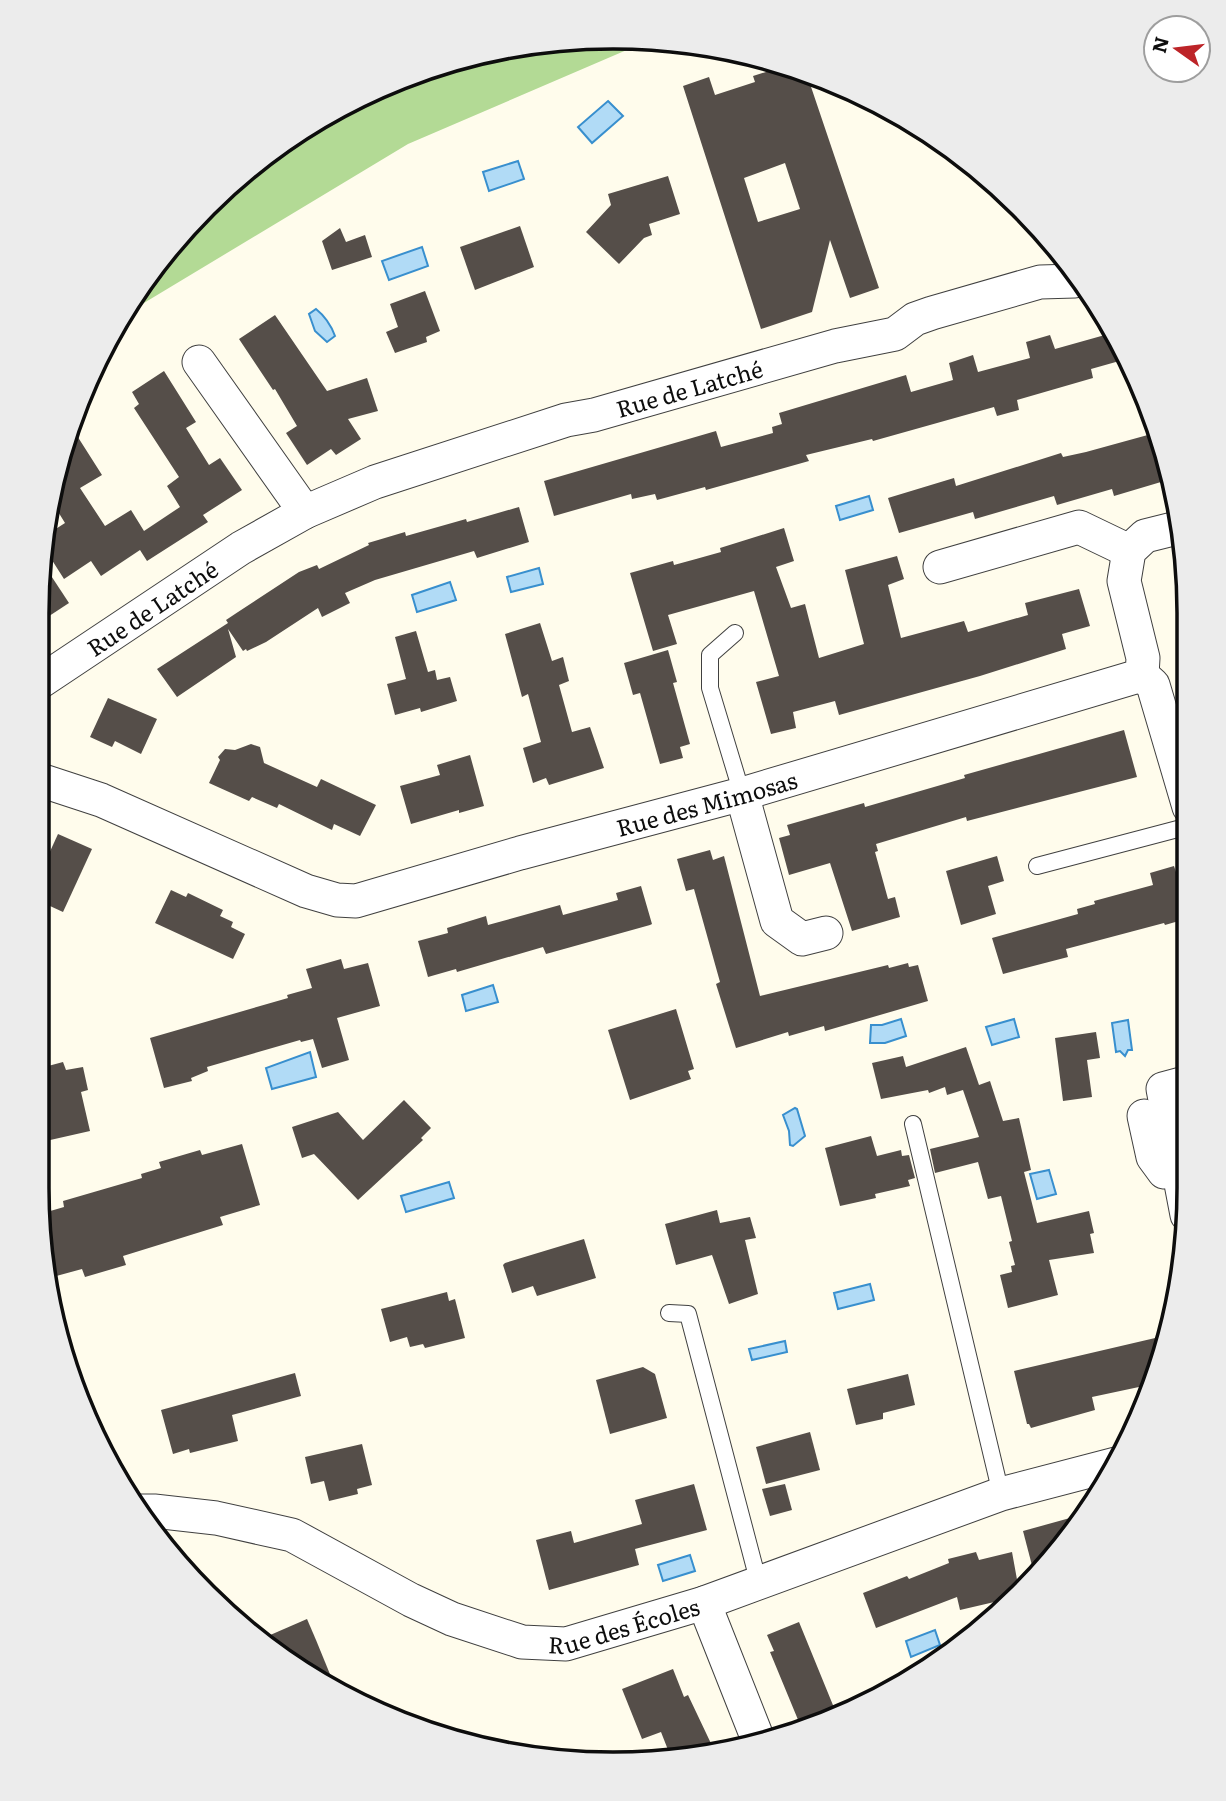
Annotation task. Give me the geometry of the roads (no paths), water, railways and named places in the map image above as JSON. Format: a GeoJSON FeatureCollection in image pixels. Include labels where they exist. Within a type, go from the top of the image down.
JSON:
{"type":"FeatureCollection","features":[{"type":"Feature","properties":{"kind":"street","name":"Rue de Latché"},"geometry":{"type":"LineString","coordinates":[[49,676],[241,548],[305,512],[375,482],[565,420],[594,415],[835,346],[895,334],[915,319],[932,313],[1040,282],[1068,281]]}},
{"type":"Feature","properties":{"kind":"street"},"geometry":{"type":"LineString","coordinates":[[199,362],[305,512]]}},
{"type":"Feature","properties":{"kind":"street"},"geometry":{"type":"LineString","coordinates":[[940,567],[1079,527],[1129,551]]}},
{"type":"Feature","properties":{"kind":"street"},"geometry":{"type":"LineString","coordinates":[[1170,530],[1145,536],[1129,551],[1124,581],[1143,658],[1142,675],[1153,685],[1177,766]]}},
{"type":"Feature","properties":{"kind":"street","name":"Rue des Mimosas"},"geometry":{"type":"LineString","coordinates":[[49,783],[101,800],[306,891],[337,900],[356,901],[520,853],[742,794],[1142,675]]}},
{"type":"Feature","properties":{"kind":"street","name":"Rue des Mimosas"},"geometry":{"type":"LineString","coordinates":[[49,766],[101,800]]}},
{"type":"Feature","properties":{"kind":"street"},"geometry":{"type":"LineString","coordinates":[[742,794],[777,921],[802,939],[826,933]]}},
{"type":"Feature","properties":{"kind":"street"},"geometry":{"type":"LineString","coordinates":[[1177,1085],[1163,1089],[1177,1165]]}},
{"type":"Feature","properties":{"kind":"street"},"geometry":{"type":"LineString","coordinates":[[1144,1116],[1153,1157],[1177,1192]]}},
{"type":"Feature","properties":{"kind":"street","name":"Rue des Écoles"},"geometry":{"type":"LineString","coordinates":[[151,1511],[216,1518],[292,1535],[411,1600],[452,1619],[522,1642],[566,1644],[704,1603],[1001,1494],[1102,1468]]}},
{"type":"Feature","properties":{"kind":"street"},"geometry":{"type":"LineString","coordinates":[[704,1603],[756,1734]]}},
{"type":"Feature","properties":{"kind":"lane"},"geometry":{"type":"LineString","coordinates":[[735,633],[710,655],[710,688],[742,794]]}},
{"type":"Feature","properties":{"kind":"lane"},"geometry":{"type":"LineString","coordinates":[[1037,866],[1177,829]]}},
{"type":"Feature","properties":{"kind":"lane"},"geometry":{"type":"LineString","coordinates":[[914,1124],[1001,1494]]}},
{"type":"Feature","properties":{"kind":"lane"},"geometry":{"type":"LineString","coordinates":[[669,1313],[688,1314],[759,1584]]}},
{"type":"Feature","properties":{"kind":"water"},"geometry":{"type":"Polygon","coordinates":[[[608,101],[623,116],[592,143],[578,127],[608,101]]]}},
{"type":"Feature","properties":{"kind":"water"},"geometry":{"type":"Polygon","coordinates":[[[518,161],[524,179],[489,191],[483,172],[518,161]]]}},
{"type":"Feature","properties":{"kind":"water"},"geometry":{"type":"Polygon","coordinates":[[[422,247],[428,266],[389,280],[382,261],[422,247]]]}},
{"type":"Feature","properties":{"kind":"water"},"geometry":{"type":"Polygon","coordinates":[[[316,309],[328,321],[335,336],[327,342],[315,331],[309,314],[316,309]]]}},
{"type":"Feature","properties":{"kind":"water"},"geometry":{"type":"Polygon","coordinates":[[[869,496],[873,510],[840,520],[836,506],[869,496]]]}},
{"type":"Feature","properties":{"kind":"water"},"geometry":{"type":"Polygon","coordinates":[[[539,568],[543,584],[511,592],[507,577],[539,568]]]}},
{"type":"Feature","properties":{"kind":"water"},"geometry":{"type":"Polygon","coordinates":[[[450,582],[456,600],[417,612],[412,595],[450,582]]]}},
{"type":"Feature","properties":{"kind":"water"},"geometry":{"type":"Polygon","coordinates":[[[493,985],[498,1002],[466,1011],[462,995],[493,985]]]}},
{"type":"Feature","properties":{"kind":"water"},"geometry":{"type":"Polygon","coordinates":[[[901,1019],[906,1036],[885,1043],[870,1043],[871,1025],[882,1025],[901,1019]]]}},
{"type":"Feature","properties":{"kind":"water"},"geometry":{"type":"Polygon","coordinates":[[[1014,1019],[1019,1037],[992,1045],[986,1027],[1014,1019]]]}},
{"type":"Feature","properties":{"kind":"water"},"geometry":{"type":"Polygon","coordinates":[[[1128,1020],[1132,1050],[1128,1050],[1125,1056],[1120,1051],[1116,1052],[1112,1023],[1128,1020]]]}},
{"type":"Feature","properties":{"kind":"water"},"geometry":{"type":"Polygon","coordinates":[[[310,1052],[316,1077],[272,1089],[266,1068],[310,1052]]]}},
{"type":"Feature","properties":{"kind":"water"},"geometry":{"type":"Polygon","coordinates":[[[795,1108],[805,1136],[793,1146],[790,1145],[789,1131],[783,1115],[795,1108]]]}},
{"type":"Feature","properties":{"kind":"water"},"geometry":{"type":"Polygon","coordinates":[[[1049,1170],[1056,1194],[1037,1199],[1030,1174],[1049,1170]]]}},
{"type":"Feature","properties":{"kind":"water"},"geometry":{"type":"Polygon","coordinates":[[[449,1182],[454,1198],[406,1212],[401,1196],[449,1182]]]}},
{"type":"Feature","properties":{"kind":"water"},"geometry":{"type":"Polygon","coordinates":[[[870,1284],[874,1300],[838,1309],[834,1293],[870,1284]]]}},
{"type":"Feature","properties":{"kind":"water"},"geometry":{"type":"Polygon","coordinates":[[[785,1341],[787,1352],[752,1360],[749,1349],[785,1341]]]}},
{"type":"Feature","properties":{"kind":"water"},"geometry":{"type":"Polygon","coordinates":[[[690,1555],[695,1571],[663,1581],[658,1565],[690,1555]]]}},
{"type":"Feature","properties":{"kind":"water"},"geometry":{"type":"Polygon","coordinates":[[[935,1630],[940,1645],[911,1657],[906,1641],[935,1630]]]}}]}
